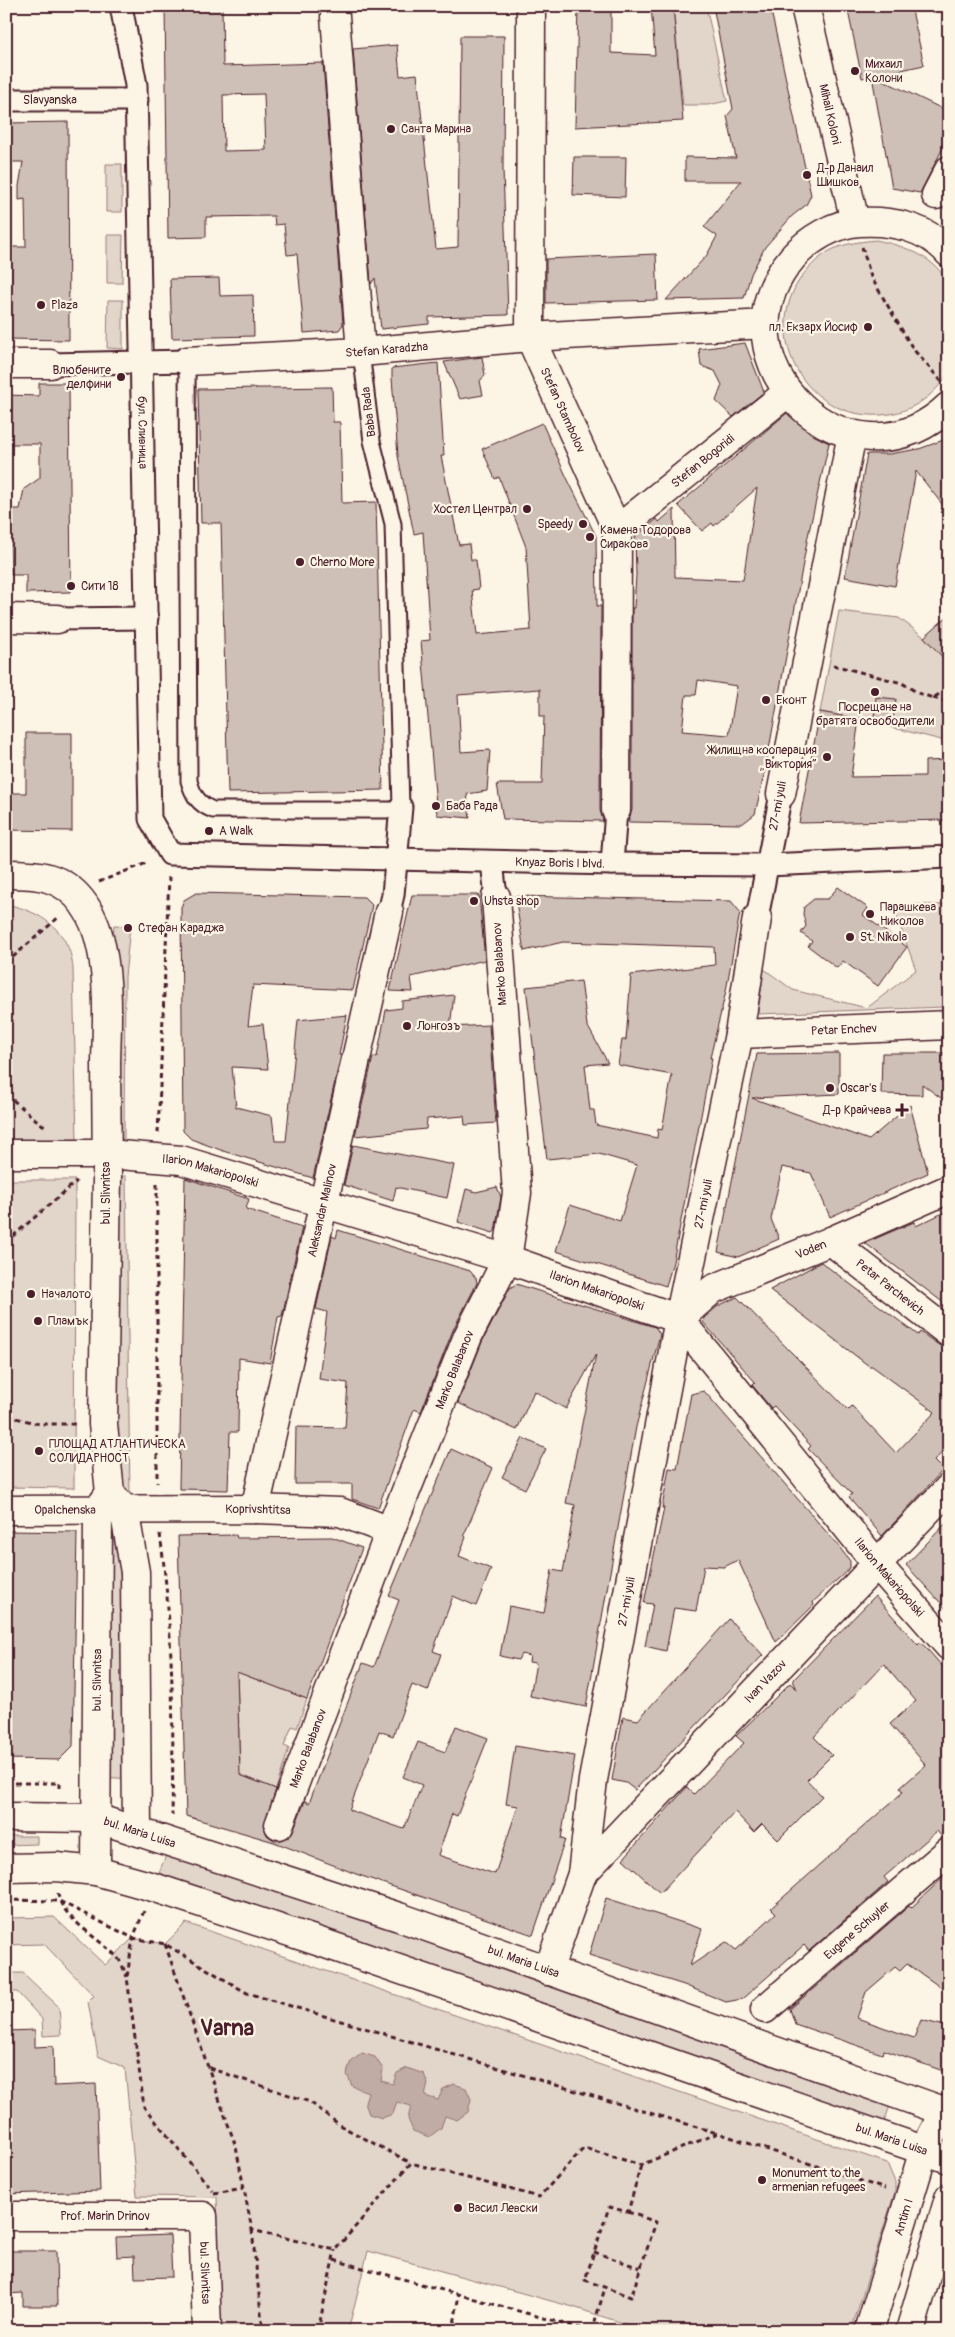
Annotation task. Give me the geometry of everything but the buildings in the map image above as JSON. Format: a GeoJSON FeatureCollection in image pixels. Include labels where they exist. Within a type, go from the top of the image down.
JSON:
{"type":"FeatureCollection","features":[{"type":"Feature","properties":{"kind":"street","name":"бул. Сливница"},"geometry":{"type":"LineString","coordinates":[[121,6],[136,85],[150,818],[170,854]]}},
{"type":"Feature","properties":{"kind":"street","name":"Stefan Stambolov"},"geometry":{"type":"LineString","coordinates":[[531,6],[530,337],[617,530],[616,810]]}},
{"type":"Feature","properties":{"kind":"street","name":"Mihail Koloni"},"geometry":{"type":"LineString","coordinates":[[805,6],[855,222]]}},
{"type":"Feature","properties":{"kind":"street","name":"Baba Rada"},"geometry":{"type":"LineString","coordinates":[[335,16],[362,352]]}},
{"type":"Feature","properties":{"kind":"street","name":"Slavyanska"},"geometry":{"type":"LineString","coordinates":[[6,100],[136,100]]}},
{"type":"Feature","properties":{"kind":"street"},"geometry":{"type":"LineString","coordinates":[[936,194],[949,170]]}},
{"type":"Feature","properties":{"kind":"street"},"geometry":{"type":"LineString","coordinates":[[946,394],[922,425],[900,433],[876,436],[852,434],[827,426],[812,416],[787,392],[775,372],[768,348],[766,324],[769,303],[776,284],[795,255],[816,237],[835,228],[855,222],[876,221],[903,226],[916,230],[949,252]]}},
{"type":"Feature","properties":{"kind":"street","name":"Stefan Karadzha"},"geometry":{"type":"LineString","coordinates":[[6,364],[142,364],[362,352],[530,337],[766,324]]}},
{"type":"Feature","properties":{"kind":"street","name":"Stefan Bogoridi"},"geometry":{"type":"LineString","coordinates":[[617,530],[787,392]]}},
{"type":"Feature","properties":{"kind":"street","name":"27-mi yuli"},"geometry":{"type":"LineString","coordinates":[[548,1971],[582,1874],[593,1780],[679,1320],[739,1034],[767,864],[852,434]]}},
{"type":"Feature","properties":{"kind":"street"},"geometry":{"type":"LineString","coordinates":[[6,618],[147,618]]}},
{"type":"Feature","properties":{"kind":"street"},"geometry":{"type":"LineString","coordinates":[[389,912],[401,807]]}},
{"type":"Feature","properties":{"kind":"street"},"geometry":{"type":"LineString","coordinates":[[612,864],[616,810]]}},
{"type":"Feature","properties":{"kind":"street","name":"Knyaz Boris I blvd."},"geometry":{"type":"LineString","coordinates":[[170,854],[612,864],[767,864],[949,857]]}},
{"type":"Feature","properties":{"kind":"street"},"geometry":{"type":"LineString","coordinates":[[492,862],[496,897]]}},
{"type":"Feature","properties":{"kind":"street","name":"bul. Slivnitsa"},"geometry":{"type":"LineString","coordinates":[[6,874],[48,878],[79,898],[95,922],[105,966],[107,997],[105,1140],[107,1165],[103,1424],[111,1504],[96,1818],[96,1871]]}},
{"type":"Feature","properties":{"kind":"street","name":"Marko Balabanov"},"geometry":{"type":"LineString","coordinates":[[280,1825],[390,1531],[468,1336],[507,1259],[517,1193],[496,897]]}},
{"type":"Feature","properties":{"kind":"street","name":"Aleksandar Malinov"},"geometry":{"type":"LineString","coordinates":[[255,1509],[389,912]]}},
{"type":"Feature","properties":{"kind":"street","name":"Petar Enchev"},"geometry":{"type":"LineString","coordinates":[[739,1034],[949,1026]]}},
{"type":"Feature","properties":{"kind":"street","name":"Ilarion Makariopolski"},"geometry":{"type":"LineString","coordinates":[[6,1154],[107,1165],[156,1157],[181,1160],[325,1202],[507,1259],[679,1320],[876,1563],[949,1646]]}},
{"type":"Feature","properties":{"kind":"street","name":"Voden"},"geometry":{"type":"LineString","coordinates":[[679,1320],[712,1289],[831,1241],[949,1189]]}},
{"type":"Feature","properties":{"kind":"street","name":"Petar Parchevich"},"geometry":{"type":"LineString","coordinates":[[831,1241],[949,1333]]}},
{"type":"Feature","properties":{"kind":"street","name":"Ivan Vazov"},"geometry":{"type":"LineString","coordinates":[[582,1874],[949,1488]]}},
{"type":"Feature","properties":{"kind":"street","name":"bul. Slivnitsa"},"geometry":{"type":"LineString","coordinates":[[111,1504],[135,1572],[137,1831]]}},
{"type":"Feature","properties":{"kind":"street","name":"Koprivshtitsa"},"geometry":{"type":"LineString","coordinates":[[111,1504],[157,1510],[255,1509],[340,1512],[390,1531]]}},
{"type":"Feature","properties":{"kind":"street","name":"Opalchenska"},"geometry":{"type":"LineString","coordinates":[[6,1510],[111,1504]]}},
{"type":"Feature","properties":{"kind":"street","name":"bul. Maria Luisa"},"geometry":{"type":"LineString","coordinates":[[6,1817],[96,1818],[399,1917],[948,2111]]}},
{"type":"Feature","properties":{"kind":"street","name":"Eugene Schuyler"},"geometry":{"type":"LineString","coordinates":[[765,2009],[949,1851]]}},
{"type":"Feature","properties":{"kind":"street","name":"bul. Maria Luisa"},"geometry":{"type":"LineString","coordinates":[[6,1868],[57,1867],[96,1871],[153,1887],[324,1943],[936,2154]]}},
{"type":"Feature","properties":{"kind":"street","name":"Antim I"},"geometry":{"type":"LineString","coordinates":[[869,2331],[910,2196],[936,2154],[948,2111]]}},
{"type":"Feature","properties":{"kind":"street"},"geometry":{"type":"LineString","coordinates":[[910,2331],[949,2198]]}},
{"type":"Feature","properties":{"kind":"street","name":"bul. Slivnitsa"},"geometry":{"type":"LineString","coordinates":[[207,2331],[210,2208]]}},
{"type":"Feature","properties":{"kind":"street","name":"Prof. Marin Drinov"},"geometry":{"type":"LineString","coordinates":[[6,2216],[210,2208]]}},
{"type":"Feature","properties":{"kind":"lane","name":"Baba Rada"},"geometry":{"type":"LineString","coordinates":[[362,352],[372,441],[393,524],[401,807]]}},
{"type":"Feature","properties":{"kind":"lane"},"geometry":{"type":"LineString","coordinates":[[187,361],[189,771],[192,792],[200,802],[213,810],[394,810],[401,807]]}},
{"type":"Feature","properties":{"kind":"path"},"geometry":{"type":"LineString","coordinates":[[855,222],[871,278],[913,349],[946,394]]}},
{"type":"Feature","properties":{"kind":"path"},"geometry":{"type":"LineString","coordinates":[[808,659],[902,683],[918,693],[949,702]]}},
{"type":"Feature","properties":{"kind":"path"},"geometry":{"type":"LineString","coordinates":[[933,698],[944,691],[949,684]]}},
{"type":"Feature","properties":{"kind":"path"},"geometry":{"type":"LineString","coordinates":[[170,854],[156,1157],[157,1510],[168,1592],[174,1711],[171,1843]]}},
{"type":"Feature","properties":{"kind":"path"},"geometry":{"type":"LineString","coordinates":[[6,1242],[83,1176],[107,1165]]}},
{"type":"Feature","properties":{"kind":"path"},"geometry":{"type":"LineString","coordinates":[[6,1282],[6,1296]]}},
{"type":"Feature","properties":{"kind":"path"},"geometry":{"type":"LineString","coordinates":[[6,1377],[12,1417]]}},
{"type":"Feature","properties":{"kind":"path"},"geometry":{"type":"LineString","coordinates":[[6,1418],[12,1417],[39,1424],[103,1424]]}},
{"type":"Feature","properties":{"kind":"path"},"geometry":{"type":"LineString","coordinates":[[6,1783],[60,1783]]}},
{"type":"Feature","properties":{"kind":"path"},"geometry":{"type":"LineString","coordinates":[[6,1900],[59,1900],[134,1938],[166,1944],[247,1994],[718,2133],[910,2196]]}},
{"type":"Feature","properties":{"kind":"path"},"geometry":{"type":"LineString","coordinates":[[59,1900],[81,1926],[118,1957],[128,1977]]}},
{"type":"Feature","properties":{"kind":"path"},"geometry":{"type":"LineString","coordinates":[[134,1938],[128,1977],[144,2107],[214,2192],[210,2208]]}},
{"type":"Feature","properties":{"kind":"path"},"geometry":{"type":"LineString","coordinates":[[166,1944],[236,2147],[252,2230],[263,2331]]}},
{"type":"Feature","properties":{"kind":"path"},"geometry":{"type":"LineString","coordinates":[[209,2068],[310,2102],[341,2126],[411,2163],[539,2197],[584,2148],[641,2165],[718,2133]]}},
{"type":"Feature","properties":{"kind":"path"},"geometry":{"type":"LineString","coordinates":[[318,2331],[335,2250],[411,2163]]}},
{"type":"Feature","properties":{"kind":"path"},"geometry":{"type":"LineString","coordinates":[[628,2212],[641,2165]]}},
{"type":"Feature","properties":{"kind":"path"},"geometry":{"type":"LineString","coordinates":[[608,2207],[628,2212],[656,2222],[631,2297],[585,2280],[608,2207]]}},
{"type":"Feature","properties":{"kind":"path"},"geometry":{"type":"LineString","coordinates":[[252,2230],[335,2250]]}},
{"type":"Feature","properties":{"kind":"path"},"geometry":{"type":"LineString","coordinates":[[594,2252],[640,2268]]}},
{"type":"Feature","properties":{"kind":"path"},"geometry":{"type":"LineString","coordinates":[[334,2260],[592,2331],[605,2288]]}},
{"type":"Feature","properties":{"kind":"path"},"geometry":{"type":"LineString","coordinates":[[453,2331],[460,2294]]}},
{"type":"Feature","properties":{"kind":"shaded area"},"geometry":{"type":"Polygon","coordinates":[[[673,6],[706,6],[727,101],[708,105],[683,105],[673,6]]]}},
{"type":"Feature","properties":{"kind":"shaded area"},"geometry":{"type":"Polygon","coordinates":[[[106,164],[122,164],[122,212],[106,212],[106,164]]]}},
{"type":"Feature","properties":{"kind":"shaded area"},"geometry":{"type":"Polygon","coordinates":[[[107,235],[123,235],[122,283],[107,283],[107,235]]]}},
{"type":"Feature","properties":{"kind":"shaded area"},"geometry":{"type":"Polygon","coordinates":[[[876,240],[898,245],[918,254],[936,267],[949,285],[949,371],[931,394],[908,409],[890,414],[857,414],[830,403],[808,385],[793,362],[786,335],[788,307],[800,280],[822,256],[841,246],[876,240]]]}},
{"type":"Feature","properties":{"kind":"shaded area"},"geometry":{"type":"Polygon","coordinates":[[[108,300],[123,300],[123,349],[107,348],[108,300]]]}},
{"type":"Feature","properties":{"kind":"shaded area"},"geometry":{"type":"Polygon","coordinates":[[[839,611],[899,618],[924,637],[949,664],[949,742],[859,719],[820,712],[839,611]]]}},
{"type":"Feature","properties":{"kind":"shaded area"},"geometry":{"type":"Polygon","coordinates":[[[6,904],[24,909],[49,923],[62,937],[70,954],[73,968],[77,1141],[6,1140],[6,904]]]}},
{"type":"Feature","properties":{"kind":"shaded area"},"geometry":{"type":"Polygon","coordinates":[[[892,904],[947,905],[944,1007],[758,1014],[764,969],[793,990],[867,1008],[916,970],[892,904]]]}},
{"type":"Feature","properties":{"kind":"shaded area"},"geometry":{"type":"Polygon","coordinates":[[[114,925],[130,926],[125,977],[124,1139],[105,1140],[114,925]]]}},
{"type":"Feature","properties":{"kind":"shaded area"},"geometry":{"type":"Polygon","coordinates":[[[126,1176],[130,1499],[116,1500],[107,1177],[126,1176]]]}},
{"type":"Feature","properties":{"kind":"shaded area"},"geometry":{"type":"Polygon","coordinates":[[[6,1180],[75,1180],[74,1488],[6,1487],[6,1180]]]}},
{"type":"Feature","properties":{"kind":"shaded area"},"geometry":{"type":"Polygon","coordinates":[[[98,1532],[128,1533],[136,1779],[97,1777],[98,1532]]]}},
{"type":"Feature","properties":{"kind":"shaded area"},"geometry":{"type":"Polygon","coordinates":[[[237,1672],[307,1699],[297,1728],[292,1726],[284,1746],[289,1748],[276,1789],[234,1772],[240,1761],[237,1672]]]}},
{"type":"Feature","properties":{"kind":"shaded area"},"geometry":{"type":"Polygon","coordinates":[[[6,1836],[37,1836],[37,1844],[6,1845],[6,1836]]]}},
{"type":"Feature","properties":{"kind":"shaded area"},"geometry":{"type":"Polygon","coordinates":[[[171,1843],[895,2093],[879,2135],[153,1887],[171,1843]]]}},
{"type":"Feature","properties":{"kind":"shaded area"},"geometry":{"type":"Polygon","coordinates":[[[54,1917],[105,1965],[133,1938],[165,1944],[186,1923],[887,2163],[895,2182],[895,2192],[851,2331],[647,2331],[573,2307],[368,2251],[348,2331],[221,2331],[217,2197],[137,2196],[125,2068],[98,2056],[88,2002],[94,1996],[44,1944],[6,1945],[6,1918],[54,1917]]]}},
{"type":"Feature","properties":{"kind":"shaded area"},"geometry":{"type":"Polygon","coordinates":[[[6,1973],[23,1973],[59,2007],[61,2035],[43,2036],[42,2019],[17,1992],[6,1992],[6,1973]]]}},
{"type":"Feature","properties":{"kind":"shaded area"},"geometry":{"type":"Polygon","coordinates":[[[362,2053],[375,2057],[383,2069],[381,2081],[393,2084],[397,2073],[407,2068],[424,2074],[428,2084],[425,2096],[438,2100],[443,2089],[454,2084],[466,2088],[471,2099],[468,2112],[457,2120],[445,2116],[441,2128],[429,2137],[413,2131],[408,2119],[411,2106],[397,2102],[393,2114],[382,2118],[369,2114],[365,2103],[368,2092],[352,2086],[347,2074],[350,2063],[362,2053]]]}},
{"type":"Feature","properties":{"kind":"place","name":"Михаил Колони"},"geometry":{"type":"Point","coordinates":[855,71]}},
{"type":"Feature","properties":{"kind":"place","name":"Санта Марина"},"geometry":{"type":"Point","coordinates":[391,129]}},
{"type":"Feature","properties":{"kind":"place","name":"Д-р Данаил Шишков"},"geometry":{"type":"Point","coordinates":[807,175]}},
{"type":"Feature","properties":{"kind":"place","name":"Plaza"},"geometry":{"type":"Point","coordinates":[41,305]}},
{"type":"Feature","properties":{"kind":"place","name":"пл. Екзарх Йосиф"},"geometry":{"type":"Point","coordinates":[868,327]}},
{"type":"Feature","properties":{"kind":"place","name":"Влюбените делфини"},"geometry":{"type":"Point","coordinates":[121,377]}},
{"type":"Feature","properties":{"kind":"place","name":"Хостел Централ"},"geometry":{"type":"Point","coordinates":[527,509]}},
{"type":"Feature","properties":{"kind":"place","name":"Speedy"},"geometry":{"type":"Point","coordinates":[583,524]}},
{"type":"Feature","properties":{"kind":"place","name":"Камена Тодорова Сиракова"},"geometry":{"type":"Point","coordinates":[590,537]}},
{"type":"Feature","properties":{"kind":"place","name":"Cherno More"},"geometry":{"type":"Point","coordinates":[300,562]}},
{"type":"Feature","properties":{"kind":"place","name":"Сити 18"},"geometry":{"type":"Point","coordinates":[71,586]}},
{"type":"Feature","properties":{"kind":"place","name":"Посрещане на братята освободители"},"geometry":{"type":"Point","coordinates":[875,692]}},
{"type":"Feature","properties":{"kind":"place","name":"Еконт"},"geometry":{"type":"Point","coordinates":[766,700]}},
{"type":"Feature","properties":{"kind":"place","name":"Жилищна кооперация „Виктория“"},"geometry":{"type":"Point","coordinates":[827,757]}},
{"type":"Feature","properties":{"kind":"place","name":"Баба Рада"},"geometry":{"type":"Point","coordinates":[436,806]}},
{"type":"Feature","properties":{"kind":"place","name":"A Walk"},"geometry":{"type":"Point","coordinates":[209,831]}},
{"type":"Feature","properties":{"kind":"place","name":"Uhsta shop"},"geometry":{"type":"Point","coordinates":[474,901]}},
{"type":"Feature","properties":{"kind":"place","name":"Парашкева Николов"},"geometry":{"type":"Point","coordinates":[870,914]}},
{"type":"Feature","properties":{"kind":"place","name":"Стефан Караджа"},"geometry":{"type":"Point","coordinates":[128,928]}},
{"type":"Feature","properties":{"kind":"place","name":"St. Nikola"},"geometry":{"type":"Point","coordinates":[850,937]}},
{"type":"Feature","properties":{"kind":"place","name":"Лонгозъ"},"geometry":{"type":"Point","coordinates":[407,1026]}},
{"type":"Feature","properties":{"kind":"place","name":"Oscar's"},"geometry":{"type":"Point","coordinates":[830,1088]}},
{"type":"Feature","properties":{"kind":"place","name":"Д-р Крайчева"},"geometry":{"type":"Point","coordinates":[902,1110]}},
{"type":"Feature","properties":{"kind":"place","name":"Началото"},"geometry":{"type":"Point","coordinates":[31,1294]}},
{"type":"Feature","properties":{"kind":"place","name":"Пламък"},"geometry":{"type":"Point","coordinates":[38,1321]}},
{"type":"Feature","properties":{"kind":"place","name":"ПЛОЩАД АТЛАНТИЧЕСКА СОЛИДАРНОСТ"},"geometry":{"type":"Point","coordinates":[39,1451]}},
{"type":"Feature","properties":{"kind":"place","name":"Monument to the armenian refugees"},"geometry":{"type":"Point","coordinates":[762,2180]}},
{"type":"Feature","properties":{"kind":"place","name":"Васил Левски"},"geometry":{"type":"Point","coordinates":[458,2208]}},
{"type":"Feature","properties":{"kind":"district","name":"Varna"},"geometry":{"type":"Point","coordinates":[227,2028]}}]}
